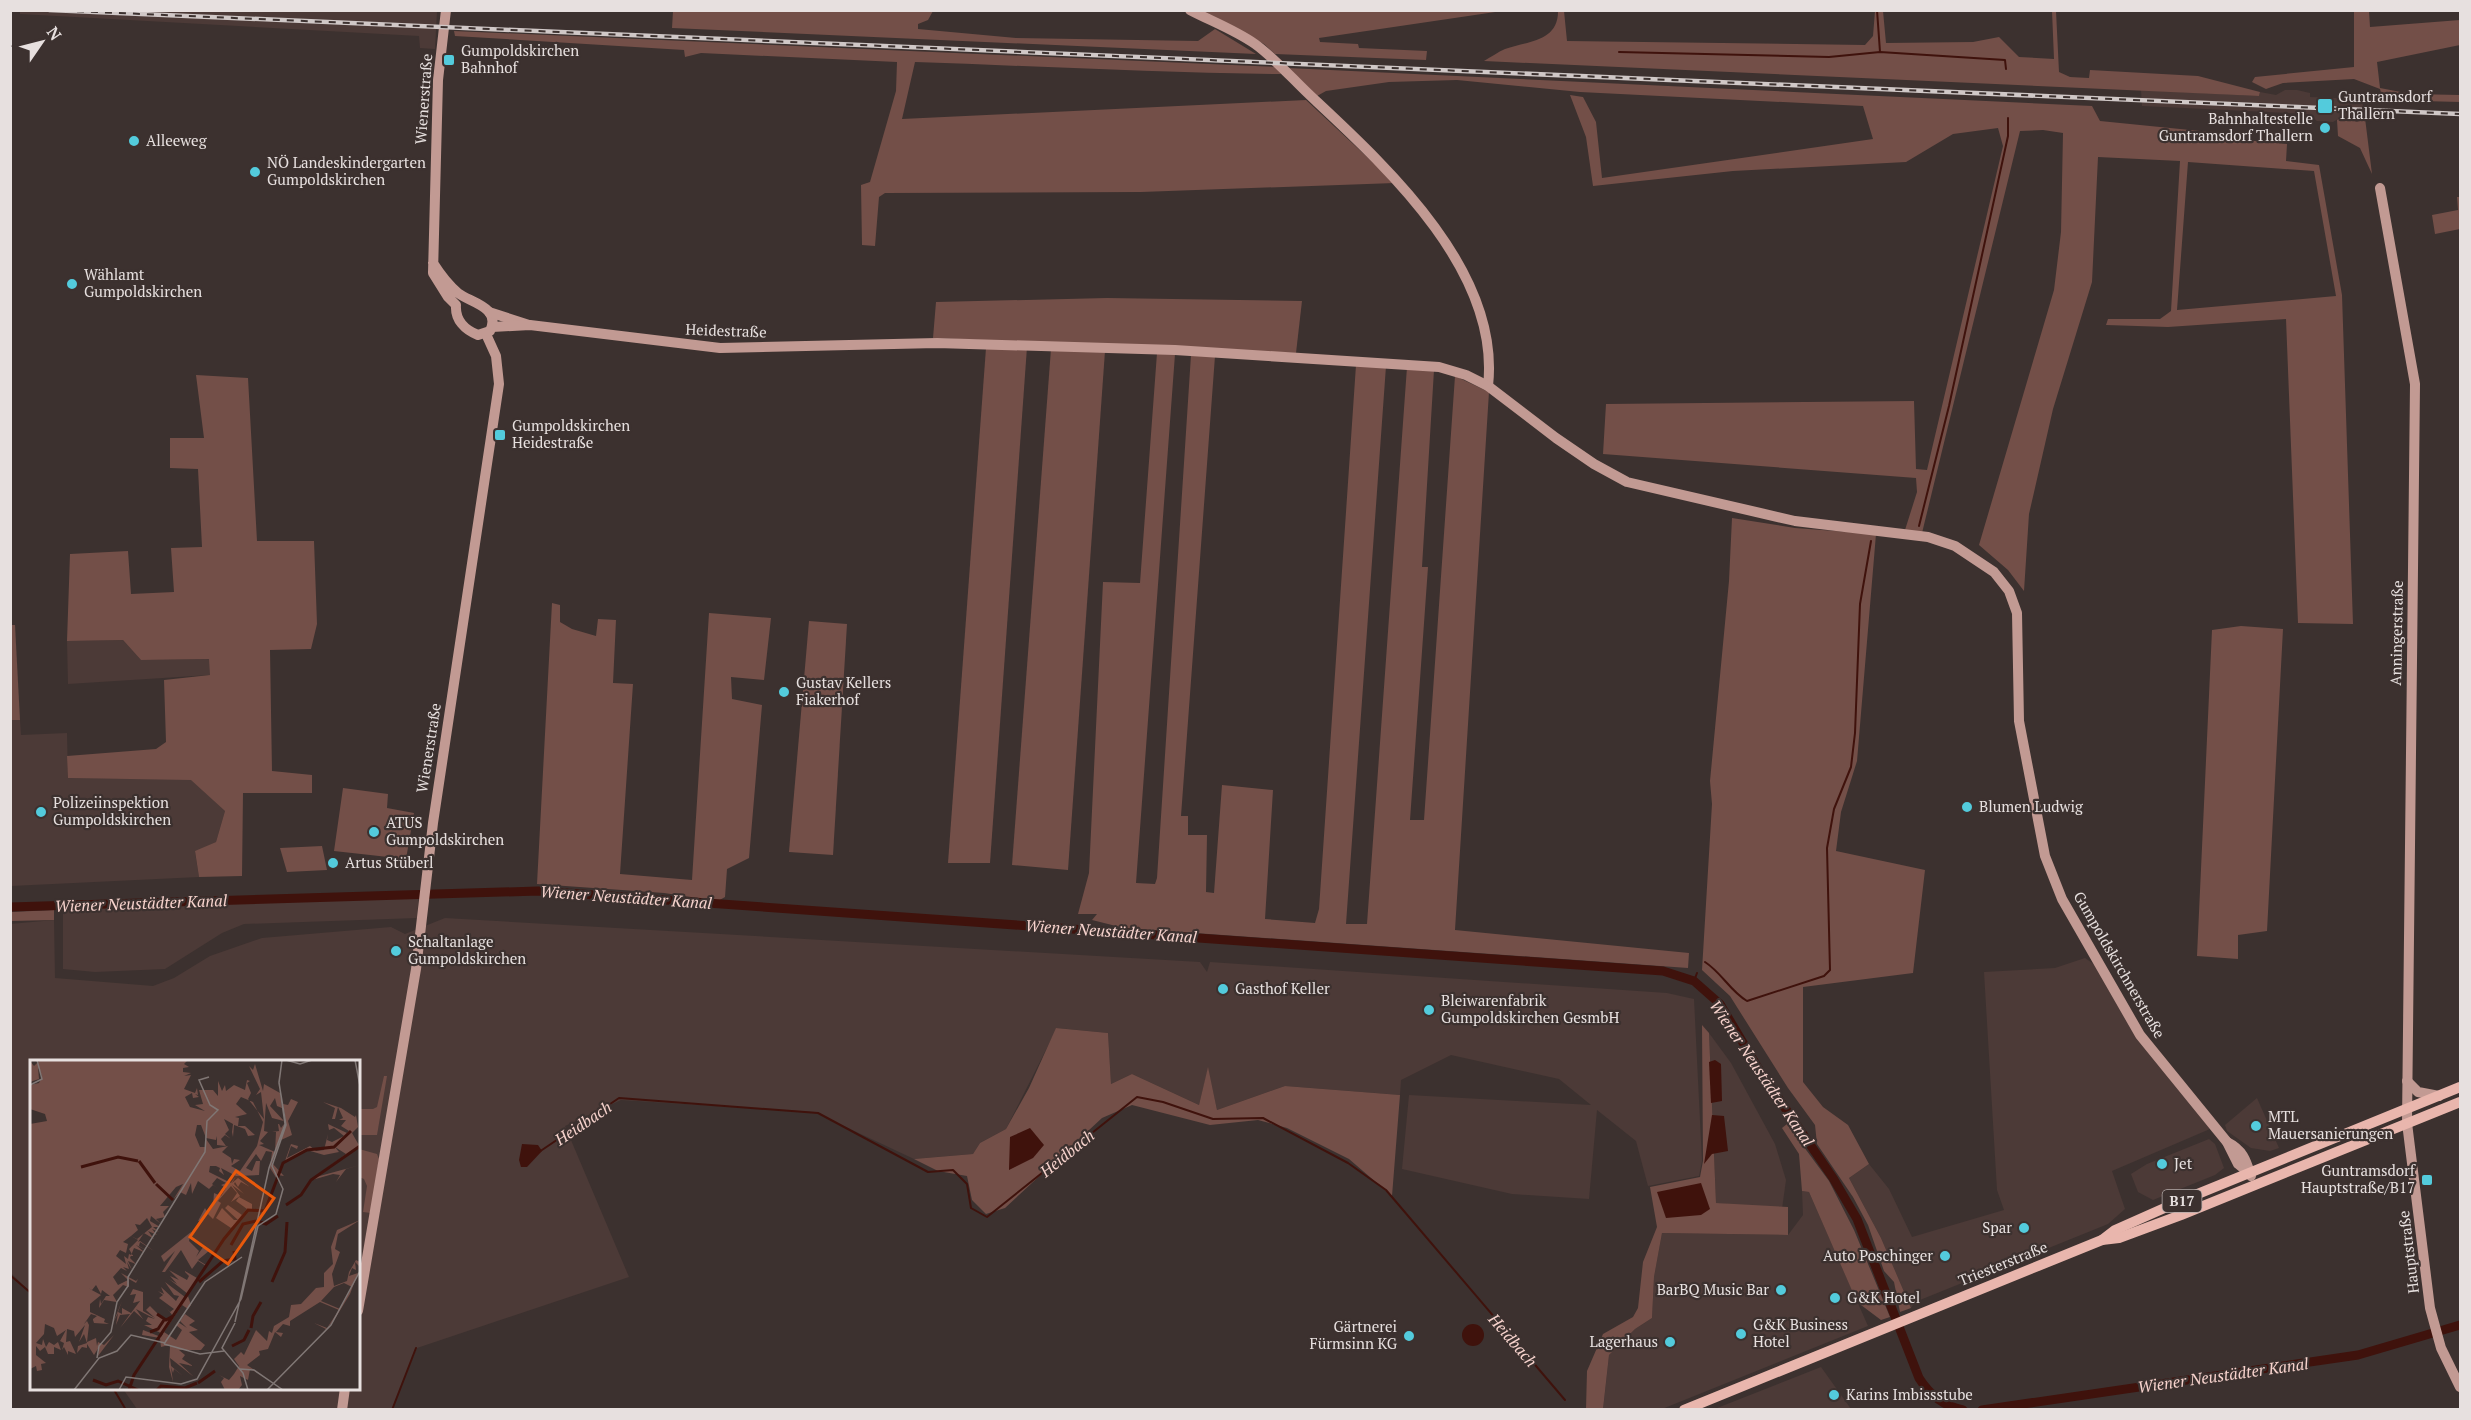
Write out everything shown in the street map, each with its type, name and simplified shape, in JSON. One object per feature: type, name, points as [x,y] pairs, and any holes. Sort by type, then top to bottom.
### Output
[{"type":"main road","name":"Triesterstraße","points":[[1684,1410],[2102,1240],[2115,1230],[2460,1087]]},
{"type":"main road","name":"Triesterstraße","points":[[2102,1240],[2119,1238],[2460,1102]]},
{"type":"street","name":"Wienerstraße","points":[[446,10],[438,80],[433,273],[439,285],[461,302]]},
{"type":"street","points":[[1190,10],[1247,39],[1266,54],[1377,158],[1442,237],[1468,283],[1479,314],[1491,361],[1488,386]]},
{"type":"street","name":"Anningerstraße","points":[[2380,188],[2415,384],[2406,1109]]},
{"type":"street","name":"Wienerstraße","points":[[360,1299],[416,969],[433,822],[499,384],[496,356],[489,330],[489,312],[474,299],[461,302],[456,311],[463,326],[478,335],[489,330]]},
{"type":"street","name":"Heidestraße","points":[[489,312],[518,319],[530,325]]},
{"type":"street","name":"Heidestraße","points":[[489,330],[530,325],[720,348],[921,343],[1175,350],[1411,363],[1466,375],[1488,386],[1556,438],[1594,464],[1627,482],[1795,521],[1887,530],[1928,537],[1955,546],[1994,572]]},
{"type":"street","name":"Gumpoldskirchnerstraße","points":[[1994,572],[2009,591],[2017,613],[2019,721],[2045,856],[2056,884],[2073,920],[2140,1035],[2227,1142],[2241,1152],[2249,1163],[2254,1185]]},
{"type":"street","points":[[2407,1081],[2418,1092],[2439,1096]]},
{"type":"street","name":"Hauptstraße","points":[[2406,1109],[2432,1317],[2441,1348],[2460,1387]]},
{"type":"street","points":[[342,1410],[345,1390]]},
{"type":"shaded area","points":[[20,10],[437,11],[435,49],[420,48],[419,36],[20,14]]},
{"type":"shaded area","points":[[1211,10],[1502,11],[1319,38],[1320,42],[1358,44],[1359,48],[1427,51],[1426,60],[1275,54],[1264,44],[1205,12]]},
{"type":"shaded area","points":[[1558,10],[1564,11],[1567,41],[1865,45],[1873,36],[1875,11],[1883,11],[1886,43],[1973,42],[1999,37],[2019,57],[2054,59],[2052,11],[2056,11],[2059,72],[2070,77],[2089,78],[2090,70],[2198,76],[2260,92],[2259,96],[1484,61],[1505,49],[1532,42],[1547,34],[1557,21]]},
{"type":"shaded area","points":[[673,11],[933,11],[928,20],[918,24],[918,29],[1016,38],[1198,41],[1215,29],[1256,54],[672,28]]},
{"type":"shaded area","points":[[2354,11],[2369,11],[2370,27],[2460,20],[2460,45],[2377,62],[2380,88],[2411,94],[2460,95],[2460,102],[2383,100],[2380,89],[2354,79],[2283,83],[2266,89],[2252,82],[2255,77],[2354,67]]},
{"type":"shaded area","points":[[454,31],[1277,67],[1281,74],[915,62],[902,119],[1306,100],[1395,183],[1141,192],[885,193],[879,197],[875,246],[862,245],[861,185],[870,182],[896,91],[897,62],[701,53],[685,57],[684,50],[455,36]]},
{"type":"shaded area","points":[[1288,68],[2092,106],[2100,121],[2230,134],[2244,140],[2287,144],[2286,161],[2319,165],[2342,295],[2353,624],[2298,623],[2286,319],[2168,327],[2106,325],[2108,319],[2160,319],[2171,311],[2180,161],[2098,157],[2092,282],[2053,409],[2029,514],[2024,591],[2008,570],[1979,545],[2054,290],[2061,232],[2063,133],[2043,130],[2020,131],[1922,533],[1905,530],[1917,492],[1916,478],[1603,454],[1606,404],[1914,401],[1916,469],[1927,470],[2003,146],[1998,128],[1953,134],[1906,162],[1733,171],[1593,186],[1586,137],[1570,95],[1583,97],[1596,122],[1602,178],[1873,139],[1863,106],[1580,92],[1457,80],[1389,82],[1326,91],[1317,96]],"holes":[[[2188,162],[2314,171],[2336,296],[2177,310]]]},
{"type":"shaded area","points":[[2141,90],[2259,96],[2260,92],[2276,95],[2285,90],[2297,90],[2310,93],[2310,97],[2362,99],[2365,118],[2357,122],[2343,116],[2333,122],[2317,121],[2308,114],[2142,106]]},
{"type":"shaded area","points":[[2343,116],[2357,122],[2365,118],[2372,174],[2360,148],[2338,136],[2337,120]]},
{"type":"shaded area","points":[[2457,197],[2460,197],[2460,229],[2435,234],[2432,215],[2458,210]]},
{"type":"shaded area","points":[[1107,298],[1302,301],[1296,353],[933,338],[936,302]]},
{"type":"shaded area","points":[[1027,347],[990,863],[948,863],[986,348]]},
{"type":"shaded area","points":[[1051,349],[1105,351],[1068,870],[1012,865]]},
{"type":"shaded area","points":[[1157,353],[1175,354],[1136,883],[1155,884],[1157,878],[1191,355],[1215,356],[1181,816],[1188,816],[1188,835],[1207,835],[1206,892],[1214,893],[1222,785],[1273,790],[1265,919],[1315,923],[1319,909],[1356,365],[1386,366],[1346,924],[1367,924],[1407,367],[1434,370],[1422,567],[1428,567],[1410,820],[1424,820],[1455,376],[1489,392],[1455,930],[1689,953],[1688,968],[1124,928],[1092,920],[1097,914],[1078,914],[1089,873],[1103,582],[1140,583]]},
{"type":"shaded area","points":[[196,375],[248,378],[257,541],[314,541],[317,624],[311,649],[270,650],[272,771],[312,775],[312,793],[243,793],[242,876],[199,877],[195,851],[216,842],[225,811],[191,780],[68,778],[67,756],[156,749],[166,742],[164,680],[210,675],[209,659],[141,660],[123,640],[67,641],[70,554],[128,551],[131,594],[174,592],[171,548],[202,547],[198,469],[170,468],[170,438],[204,438]]},
{"type":"shaded area","points":[[1732,518],[1795,528],[1876,534],[1857,761],[1841,812],[1836,851],[1925,870],[1913,973],[1803,987],[1803,1082],[1823,1107],[1848,1125],[1869,1164],[1849,1178],[1881,1238],[1911,1308],[1900,1312],[1894,1282],[1884,1271],[1868,1225],[1853,1197],[1817,1144],[1815,1125],[1788,1088],[1730,996],[1702,970],[1712,804],[1710,781],[1729,581]]},
{"type":"shaded area","points":[[552,603],[560,605],[560,622],[572,629],[596,636],[598,619],[616,620],[613,683],[633,684],[620,874],[692,880],[709,613],[771,618],[764,680],[731,677],[732,699],[762,705],[749,858],[727,869],[725,897],[718,901],[664,893],[537,884]]},
{"type":"shaded area","points":[[809,621],[847,624],[833,855],[789,852]]},
{"type":"shaded area","points":[[11,625],[15,625],[20,720],[11,720]]},
{"type":"shaded area","points":[[2241,626],[2283,629],[2267,931],[2238,935],[2238,959],[2197,956],[2212,630]]},
{"type":"shaded area","points":[[123,640],[141,660],[210,659],[210,675],[68,684],[67,641]]},
{"type":"shaded area","points":[[10,720],[20,720],[21,735],[67,733],[68,778],[191,779],[225,811],[216,842],[195,852],[199,877],[11,886]]},
{"type":"shaded area","name":"ATUS Gumpoldskirchen","points":[[343,788],[388,794],[387,808],[414,813],[406,859],[334,851]]},
{"type":"shaded area","points":[[322,846],[327,870],[287,872],[280,848]]},
{"type":"shaded area","points":[[419,893],[417,918],[244,924],[222,933],[165,969],[95,972],[63,969],[63,910]]},
{"type":"shaded area","points":[[54,910],[54,920],[11,921],[11,912]]},
{"type":"shaded area","points":[[445,918],[1200,962],[1207,972],[1210,962],[1667,993],[1694,999],[1702,1161],[1699,1176],[1648,1186],[1636,1141],[1597,1110],[1589,1199],[1512,1194],[1402,1169],[1409,1095],[1591,1105],[1559,1079],[1451,1055],[1401,1080],[1400,1095],[1285,1086],[1217,1110],[1208,1069],[1199,1105],[1132,1074],[1111,1084],[1108,1033],[1057,1028],[1006,1129],[980,1143],[973,1154],[914,1159],[814,1112],[621,1100],[565,1126],[629,1277],[417,1348],[392,1409],[137,1409],[124,1390],[360,1390],[360,1060],[30,1060],[30,1292],[11,1273],[10,924],[54,920],[55,978],[153,986],[174,978],[210,956],[262,938],[391,927],[405,934]]},
{"type":"shaded area","points":[[2085,958],[2098,967],[2137,1035],[2210,1129],[2112,1171],[2125,1209],[2108,1224],[1915,1302],[1911,1308],[1881,1238],[1849,1178],[1869,1164],[1889,1189],[1912,1237],[2004,1210],[1997,1190],[1984,972],[2055,968]]},
{"type":"shaded area","points":[[1702,1025],[1709,1033],[1716,1203],[1788,1207],[1788,1235],[1662,1233],[1654,1277],[1652,1318],[1635,1329],[1609,1355],[1603,1409],[1586,1409],[1587,1371],[1603,1334],[1633,1317],[1638,1308],[1643,1262],[1657,1227],[1650,1187],[1700,1177],[1703,1161]]},
{"type":"shaded area","points":[[1056,1028],[1108,1033],[1111,1084],[1132,1074],[1199,1105],[1208,1067],[1217,1110],[1285,1086],[1400,1095],[1392,1196],[1349,1159],[1287,1128],[1258,1120],[1210,1125],[1132,1105],[1102,1118],[1005,1208],[986,1214],[972,1200],[967,1176],[938,1171],[914,1159],[973,1154],[980,1143],[1006,1129],[1029,1088]]},
{"type":"shaded area","points":[[1709,1033],[1731,1063],[1775,1144],[1786,1180],[1782,1209],[1716,1203]]},
{"type":"shaded area","points":[[1715,1060],[1721,1064],[1722,1101],[1711,1103],[1709,1062]]},
{"type":"shaded area","points":[[384,1076],[387,1076],[377,1135],[360,1135],[360,1109],[377,1107]]},
{"type":"shaded area","points":[[2257,1098],[2279,1148],[2270,1151],[2251,1148],[2227,1131],[2225,1125]]},
{"type":"shaded area","points":[[1712,1115],[1724,1116],[1728,1151],[1712,1154],[1704,1164]]},
{"type":"shaded area","points":[[1787,1124],[1829,1181],[1854,1230],[1890,1317],[1881,1320],[1857,1302],[1809,1192],[1802,1191],[1799,1154],[1782,1128]]},
{"type":"shaded area","points":[[1030,1128],[1044,1145],[1033,1158],[1009,1170],[1010,1137]]},
{"type":"shaded area","points":[[2209,1139],[2215,1144],[2224,1168],[2215,1175],[2153,1200],[2138,1192],[2131,1174],[2147,1164]]},
{"type":"shaded area","points":[[522,1144],[538,1145],[542,1151],[527,1167],[521,1167],[519,1160]]},
{"type":"shaded area","points":[[360,1149],[377,1154],[379,1159],[371,1213],[363,1212],[367,1186],[364,1179],[360,1177]]},
{"type":"shaded area","points":[[1701,1183],[1710,1209],[1701,1215],[1666,1218],[1657,1192]]},
{"type":"shaded area","points":[[1802,1191],[1809,1192],[1868,1326],[1662,1409],[1603,1410],[1609,1355],[1635,1329],[1652,1318],[1654,1277],[1662,1233],[1788,1235],[1803,1215]]},
{"type":"shaded area","points":[[1473,1324],[1481,1327],[1484,1335],[1481,1343],[1473,1346],[1465,1343],[1462,1335],[1465,1327]]},
{"type":"shaded area","points":[[1821,1367],[1851,1409],[1712,1410]]},
{"type":"waterway","points":[[1877,10],[1880,52]]},
{"type":"waterway","points":[[1619,52],[1829,57],[1880,52],[2005,60],[2006,69]]},
{"type":"waterway","points":[[1919,526],[1949,406],[2008,136],[2008,118]]},
{"type":"waterway","points":[[1705,962],[1747,1001],[1824,976],[1830,970],[1827,848],[1834,809],[1851,767],[1855,733],[1860,604],[1871,541]]},
{"type":"waterway","name":"Wiener Neustädter Kanal","points":[[10,907],[538,891],[1663,971],[1694,981],[1720,1004],[1761,1073],[1833,1178],[1857,1219],[1919,1378],[1938,1398],[1950,1406],[1963,1410]]},
{"type":"waterway","points":[[1694,981],[1697,973]]},
{"type":"waterway","name":"Heidbach","points":[[539,1152],[619,1098],[818,1113],[928,1172],[953,1170],[967,1184],[971,1208],[987,1217],[1137,1097],[1163,1102],[1213,1119],[1263,1118],[1348,1163],[1386,1190],[1565,1400]]},
{"type":"waterway","name":"Heidbach","points":[[10,1275],[30,1292]]},
{"type":"waterway","name":"Wiener Neustädter Kanal","points":[[1982,1410],[2358,1355],[2460,1325]]},
{"type":"waterway","name":"Heidbach","points":[[392,1410],[416,1348]]},
{"type":"waterway","name":"Heidbach","points":[[114,1390],[126,1410]]},
{"type":"railway","points":[[49,10],[2460,114]]},
{"type":"place","name":"Gumpoldskirchen Bahnhof","points":[[449,60]]},
{"type":"place","name":"Guntramsdorf Thallern","points":[[2325,106]]},
{"type":"place","name":"Bahnhaltestelle Guntramsdorf Thallern","points":[[2325,128]]},
{"type":"place","name":"Alleeweg","points":[[134,141]]},
{"type":"place","name":"NÖ Landeskindergarten Gumpoldskirchen","points":[[255,172]]},
{"type":"place","name":"Wählamt Gumpoldskirchen","points":[[72,284]]},
{"type":"place","name":"Gumpoldskirchen Heidestraße","points":[[500,435]]},
{"type":"place","name":"Gustav Kellers Fiakerhof","points":[[784,692]]},
{"type":"place","name":"Blumen Ludwig","points":[[1967,807]]},
{"type":"place","name":"Polizeiinspektion Gumpoldskirchen","points":[[41,812]]},
{"type":"place","name":"ATUS Gumpoldskirchen","points":[[374,832]]},
{"type":"place","name":"Artus Stüberl","points":[[333,863]]},
{"type":"place","name":"Schaltanlage Gumpoldskirchen","points":[[396,951]]},
{"type":"place","name":"Gasthof Keller","points":[[1223,989]]},
{"type":"place","name":"Bleiwarenfabrik Gumpoldskirchen GesmbH","points":[[1429,1010]]},
{"type":"place","name":"MTL Mauersanierungen","points":[[2256,1126]]},
{"type":"place","name":"Jet","points":[[2162,1164]]},
{"type":"place","name":"Guntramsdorf Hauptstraße/B17","points":[[2427,1180]]},
{"type":"place","name":"Spar","points":[[2024,1228]]},
{"type":"place","name":"Auto Poschinger","points":[[1945,1256]]},
{"type":"place","name":"BarBQ Music Bar","points":[[1781,1290]]},
{"type":"place","name":"G&K Hotel","points":[[1835,1298]]},
{"type":"place","name":"G&K Business Hotel","points":[[1741,1334]]},
{"type":"place","name":"Gärtnerei Fürmsinn KG","points":[[1409,1336]]},
{"type":"place","name":"Lagerhaus","points":[[1670,1342]]},
{"type":"place","name":"Karins Imbissstube","points":[[1834,1395]]}]
